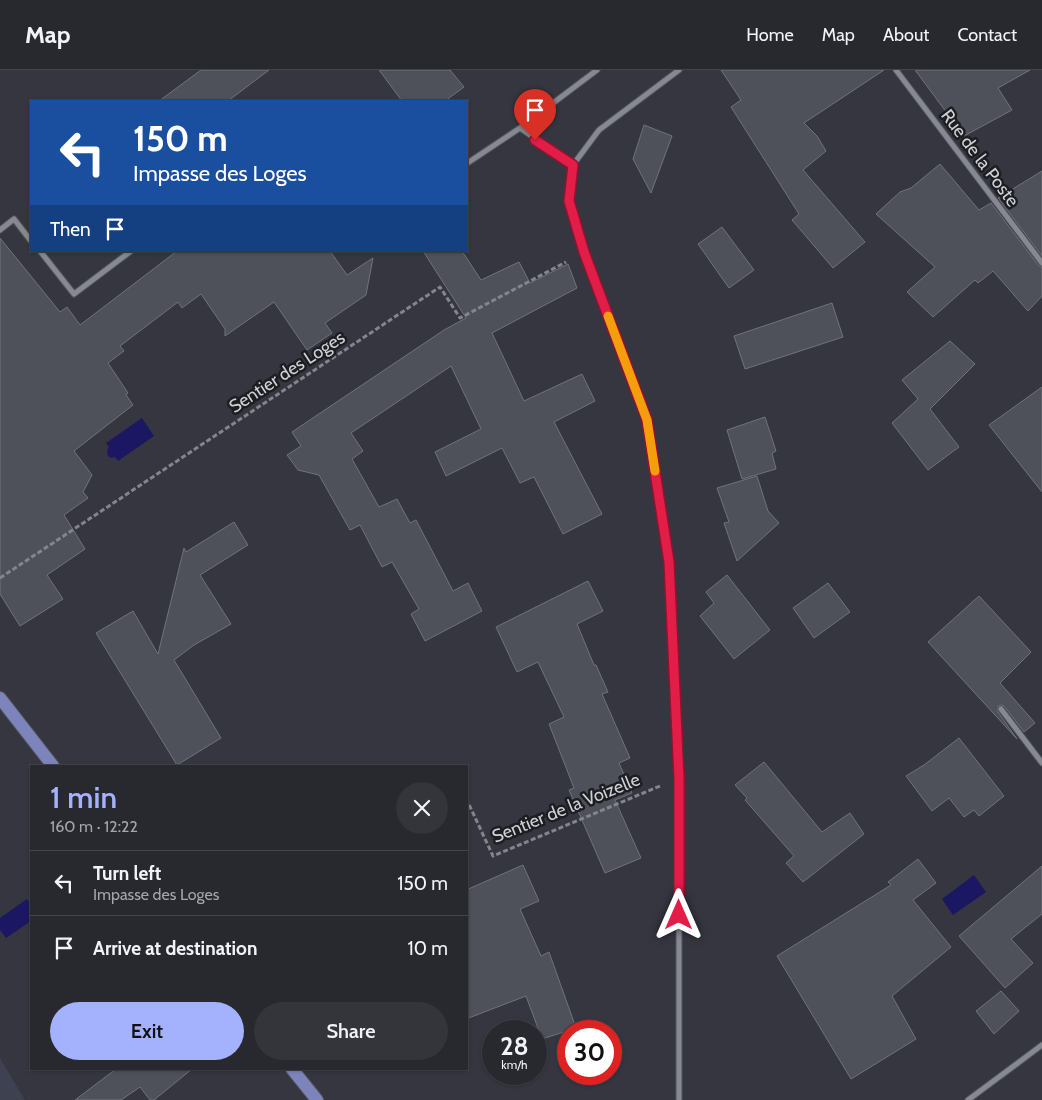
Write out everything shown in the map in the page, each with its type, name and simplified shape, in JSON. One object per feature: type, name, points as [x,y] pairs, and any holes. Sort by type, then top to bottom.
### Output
[{"type":"main road","points":[[0,698],[53,765]]},
{"type":"main road","points":[[293,1070],[317,1100]]},
{"type":"street","points":[[468,163],[520,128],[597,70]]},
{"type":"street","points":[[678,70],[599,130],[573,165],[569,201],[584,252],[647,420],[669,562],[679,778],[679,1100]]},
{"type":"street","name":"Rue de la Poste","points":[[896,70],[1042,263]]},
{"type":"street","points":[[520,128],[573,165]]},
{"type":"street","points":[[0,230],[14,219],[30,239]]},
{"type":"street","points":[[41,252],[74,294],[130,252]]},
{"type":"street","points":[[1001,709],[1042,763]]},
{"type":"street","points":[[968,1100],[1042,1044]]},
{"type":"path","name":"Sentier des Loges","points":[[0,578],[440,287],[460,318],[584,252]]},
{"type":"path","name":"Sentier de la Voizelle","points":[[468,802],[493,856],[679,778]]},
{"type":"shaded area","points":[[142,418],[154,436],[118,461],[115,457],[111,458],[108,456],[107,451],[109,447],[106,443]]},
{"type":"shaded area","points":[[974,875],[986,892],[953,915],[942,899]]},
{"type":"shaded area","points":[[27,899],[30,904],[30,922],[6,938],[0,930],[0,918]]},
{"type":"shaded area","points":[[0,1058],[25,1100],[0,1100]]},
{"type":"building","points":[[201,70],[269,70],[229,100],[160,100]]},
{"type":"building","points":[[379,70],[450,70],[464,87],[446,100],[401,100]]},
{"type":"building","points":[[721,70],[884,70],[804,123],[817,136],[826,151],[803,170],[865,242],[833,268],[792,220],[799,214],[731,107],[741,100]]},
{"type":"building","points":[[915,70],[1030,70],[998,88],[1012,110],[964,136]]},
{"type":"building","points":[[644,125],[672,136],[651,193],[633,159]]},
{"type":"building","points":[[940,164],[979,210],[991,203],[1039,266],[1042,267],[1042,296],[1028,311],[993,271],[978,283],[975,280],[933,317],[907,292],[935,267],[876,214],[900,192],[911,188]]},
{"type":"building","points":[[1042,171],[1042,256],[998,198]]},
{"type":"building","points":[[722,227],[754,270],[729,288],[698,244]]},
{"type":"building","points":[[0,238],[60,312],[67,307],[80,325],[176,252],[331,252],[347,275],[373,258],[366,295],[325,323],[332,333],[307,350],[274,302],[225,336],[225,329],[201,294],[182,308],[178,302],[120,346],[124,351],[108,363],[128,393],[126,395],[133,405],[74,451],[92,475],[83,492],[88,498],[64,515],[85,549],[47,575],[63,599],[20,626],[0,594]]},
{"type":"building","points":[[424,252],[463,252],[481,280],[519,262],[530,283],[568,264],[577,288],[492,333],[524,401],[582,374],[595,401],[554,422],[602,514],[563,534],[534,477],[520,483],[502,448],[446,476],[435,452],[481,429],[451,366],[351,433],[363,451],[352,459],[379,507],[397,499],[410,523],[416,520],[453,591],[468,583],[482,611],[425,641],[411,614],[419,609],[392,562],[382,567],[360,525],[350,530],[319,475],[298,470],[287,455],[301,446],[292,432],[444,330],[466,318]]},
{"type":"building","points":[[832,303],[843,337],[745,369],[734,336]]},
{"type":"building","points":[[950,341],[975,364],[930,409],[959,447],[928,470],[892,423],[918,399],[902,380]]},
{"type":"building","points":[[1042,387],[1042,492],[989,425]]},
{"type":"building","points":[[765,417],[776,451],[772,453],[776,469],[742,479],[727,430]]},
{"type":"building","points":[[757,476],[768,511],[779,523],[737,561],[724,523],[729,522],[717,488]]},
{"type":"building","points":[[234,522],[248,545],[200,575],[231,624],[194,645],[174,660],[221,738],[177,765],[96,633],[133,611],[158,654],[184,548],[186,552]]},
{"type":"building","points":[[727,575],[770,630],[734,659],[700,616],[714,603],[706,592]]},
{"type":"building","points":[[588,581],[603,611],[577,624],[594,665],[596,665],[608,692],[602,694],[630,758],[619,763],[632,793],[615,800],[641,858],[605,873],[569,790],[574,788],[549,724],[564,717],[538,662],[517,672],[496,627]]},
{"type":"building","points":[[828,583],[850,612],[814,638],[793,608]]},
{"type":"building","points":[[979,596],[1031,652],[1000,683],[1035,723],[1024,732],[1004,706],[998,706],[998,712],[1017,739],[928,642]]},
{"type":"building","points":[[959,738],[1004,796],[979,816],[974,810],[964,817],[949,798],[932,811],[906,776],[924,765]]},
{"type":"building","points":[[764,762],[822,832],[850,813],[864,834],[803,882],[786,863],[794,856],[745,800],[747,798],[735,785]]},
{"type":"building","points":[[918,859],[936,883],[913,900],[951,947],[892,996],[916,1039],[851,1079],[777,956],[891,885],[888,882]]},
{"type":"building","points":[[523,865],[539,901],[520,909],[541,956],[549,952],[573,1020],[557,1020],[557,1034],[547,1037],[547,1020],[535,1020],[526,996],[468,1018],[468,889]]},
{"type":"building","points":[[1042,866],[1042,914],[1011,939],[1033,963],[1005,988],[959,936]]},
{"type":"building","points":[[1001,991],[1019,1011],[994,1034],[976,1011]]},
{"type":"building","points":[[115,1070],[191,1070],[154,1100],[150,1100],[140,1087],[121,1100],[75,1100]]},
{"type":"slow traffic","points":[[608,316],[647,420],[655,471]]},
{"type":"route","points":[[535,140],[573,165],[569,201],[584,252],[647,420],[669,562],[679,778],[679,915]]}]
